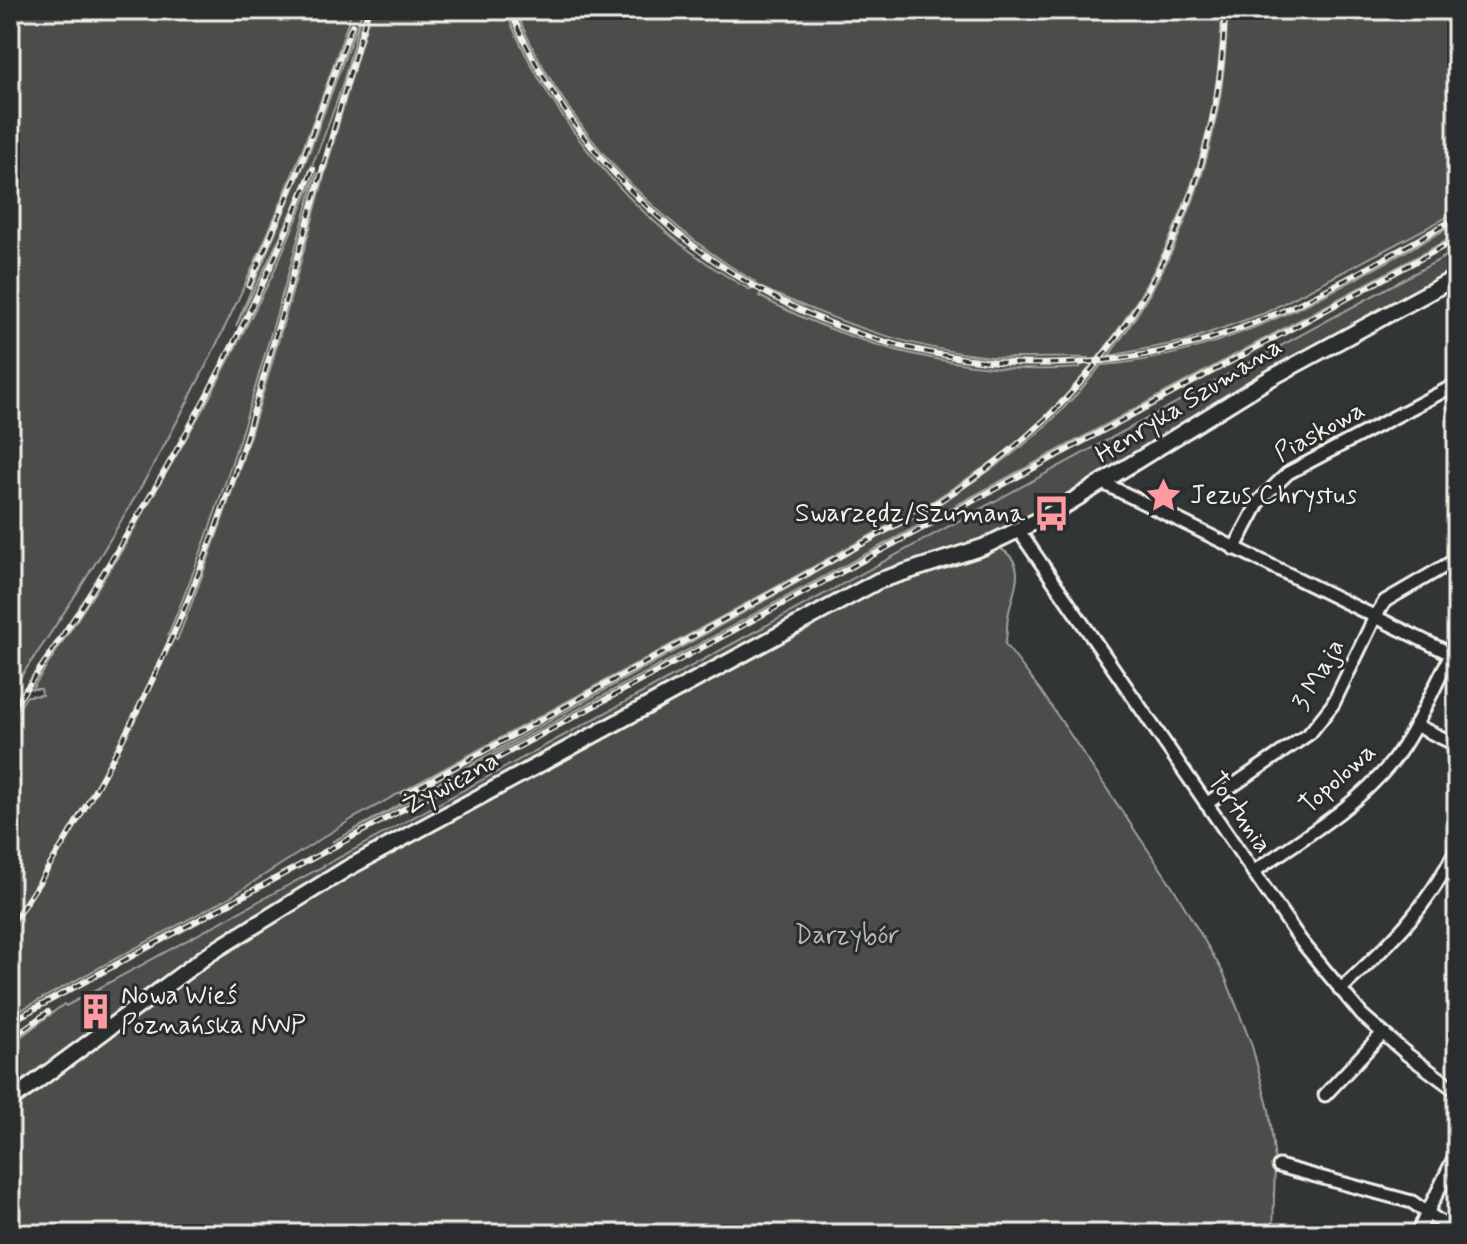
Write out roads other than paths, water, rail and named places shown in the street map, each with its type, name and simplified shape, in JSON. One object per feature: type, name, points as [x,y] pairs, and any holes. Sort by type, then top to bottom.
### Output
[{"type":"street","name":"Henryka Szumana","points":[[944,560],[1019,531],[1103,483],[1269,379],[1457,277]]},
{"type":"street","name":"Piaskowa","points":[[1234,549],[1260,500],[1288,473],[1457,384]]},
{"type":"street","points":[[1103,483],[1454,656]]},
{"type":"street","name":"Tortunia","points":[[1019,531],[1301,941],[1340,990],[1382,1034],[1457,1091]]},
{"type":"street","name":"3 Maja","points":[[1206,804],[1310,733],[1333,704],[1385,601],[1457,559]]},
{"type":"street","name":"Żywiczna","points":[[10,1101],[193,965],[317,886],[868,586],[944,560]]},
{"type":"street","name":"Topolowa","points":[[1253,872],[1316,829],[1372,784],[1393,761],[1454,656]]},
{"type":"street","points":[[1415,725],[1457,745]]},
{"type":"street","points":[[1340,990],[1407,926],[1432,893],[1457,848]]},
{"type":"street","points":[[1325,1095],[1382,1034]]},
{"type":"street","points":[[1417,1234],[1457,1152]]},
{"type":"street","points":[[1279,1166],[1412,1202],[1442,1223],[1457,1227]]},
{"type":"railway","points":[[348,79],[368,10]]},
{"type":"railway","points":[[510,10],[561,104],[626,186],[703,253],[790,306],[886,342],[986,361],[1091,362],[1196,343],[1297,304],[1457,218]]},
{"type":"railway","points":[[404,795],[938,502],[1001,458],[1056,408],[1105,353],[1145,293],[1178,228],[1202,159],[1218,86],[1225,10]]},
{"type":"railway","points":[[249,286],[298,172],[352,25]]},
{"type":"railway","points":[[10,926],[67,838],[118,748],[186,606],[226,499],[254,410],[351,69]]},
{"type":"railway","points":[[10,712],[97,583],[177,449],[250,311],[313,169]]},
{"type":"railway","points":[[10,1022],[1457,239]]},
{"type":"railway","points":[[10,1039],[48,1012]]},
{"type":"place","name":"Jezus Chrystus","points":[[1164,496]]},
{"type":"place","name":"Swarzędz/Szumana","points":[[1051,514]]},
{"type":"place","name":"Nowa Wieś Poznańska NWP","points":[[95,1011]]},
{"type":"park label","name":"Darzybór","points":[[847,936]]}]
